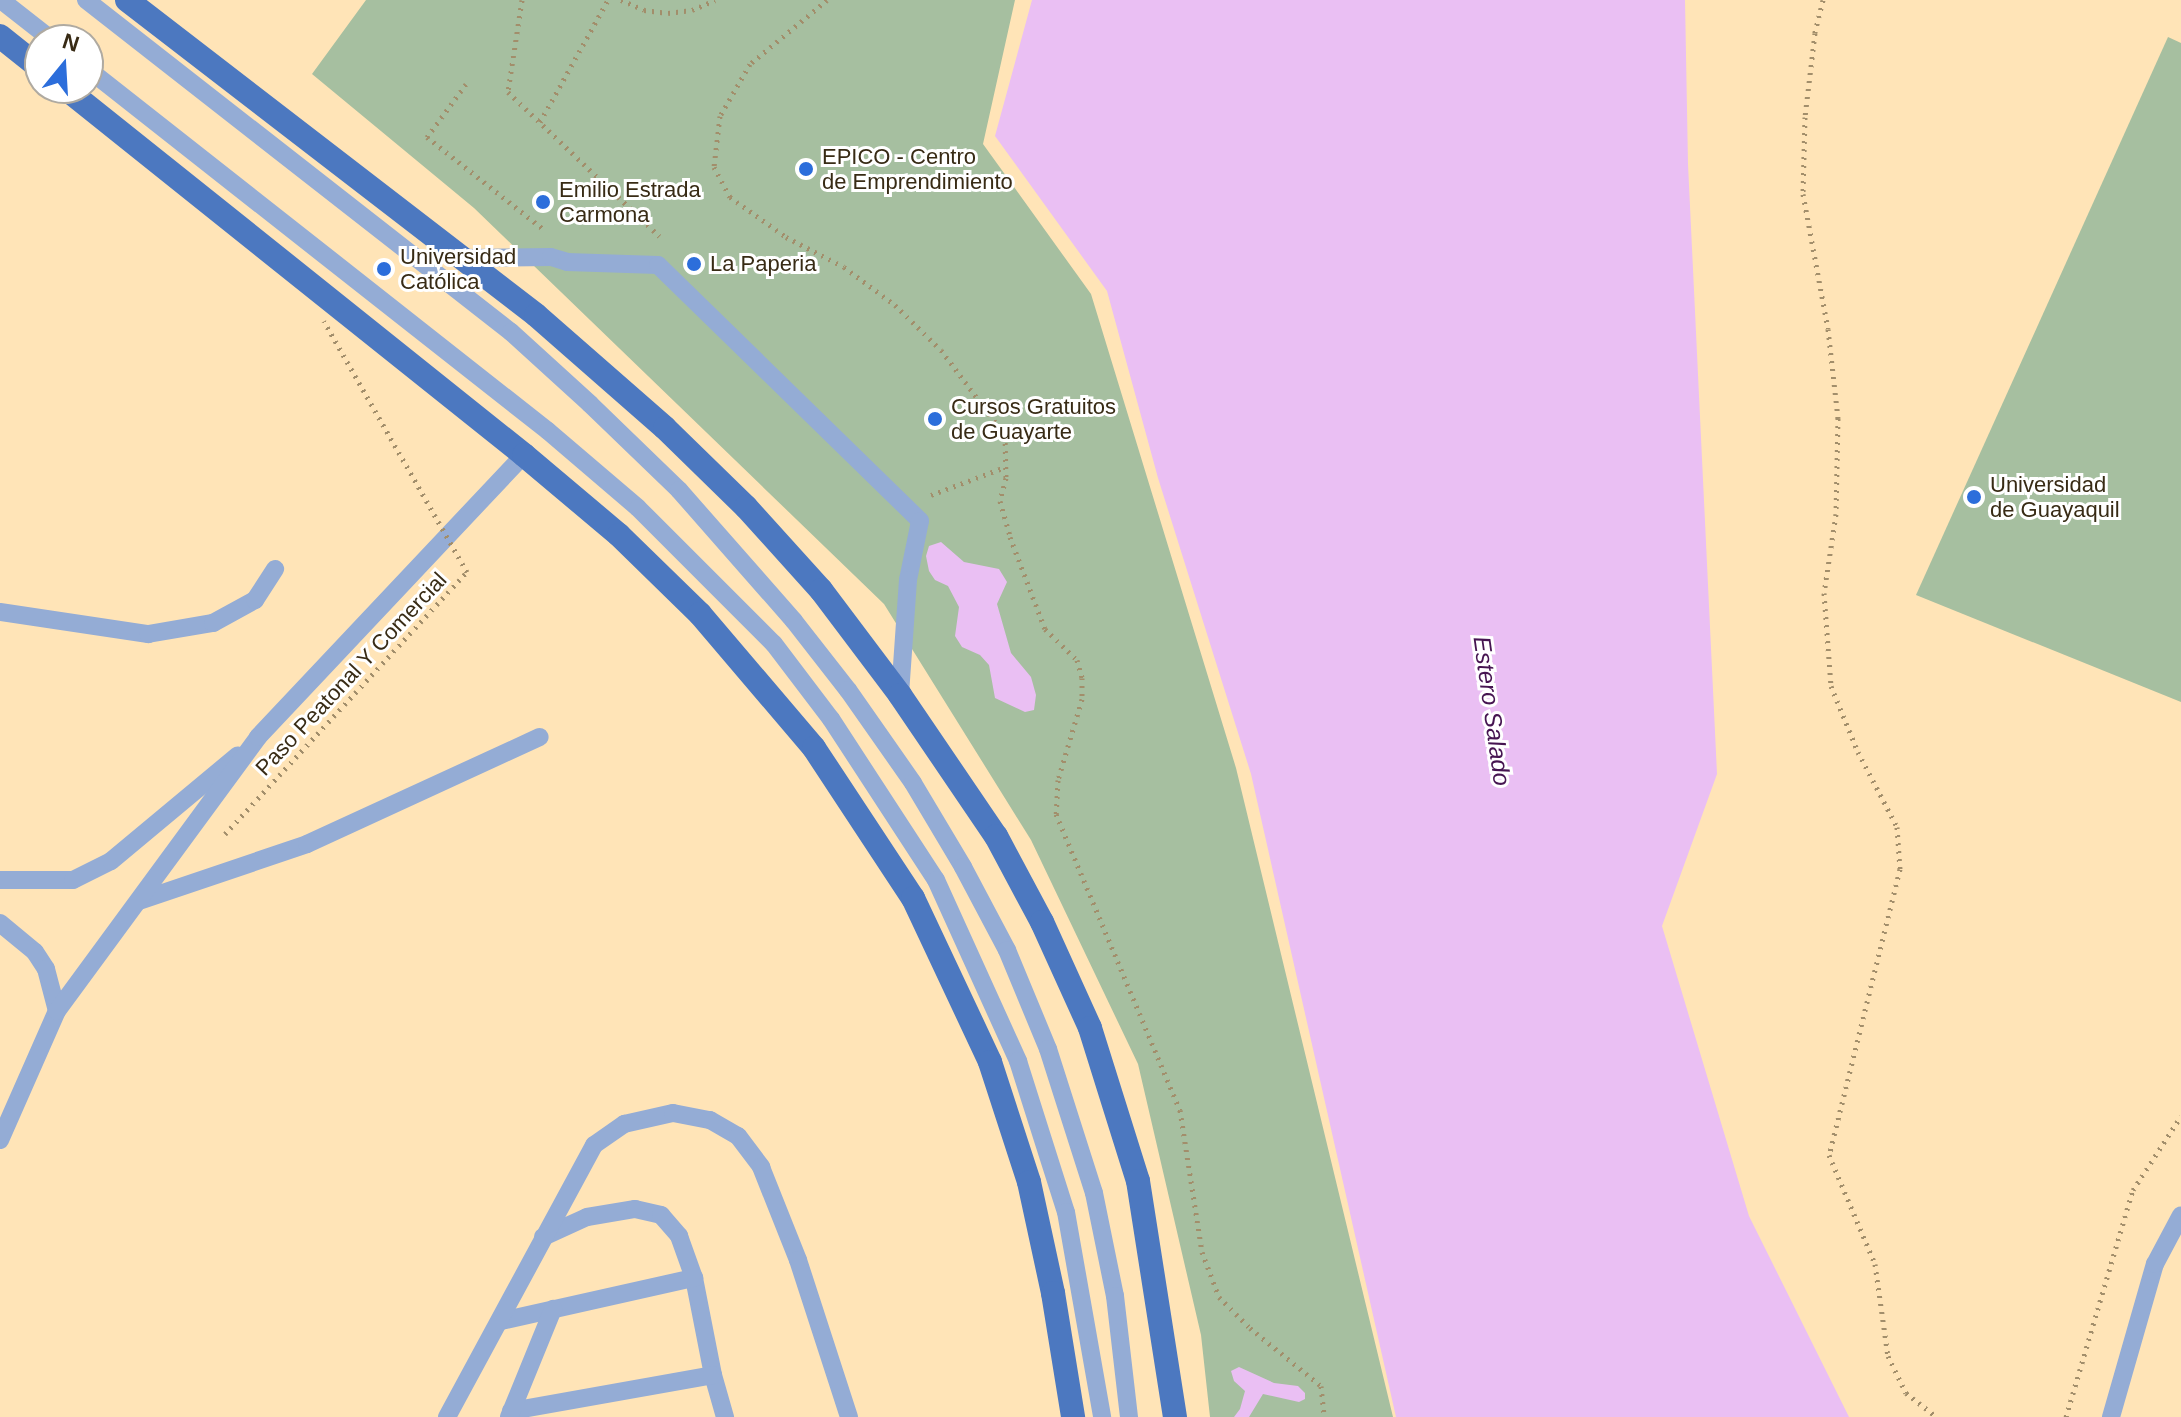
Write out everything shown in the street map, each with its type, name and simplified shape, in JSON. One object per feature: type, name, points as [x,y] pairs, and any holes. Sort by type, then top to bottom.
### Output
[{"type":"main road","points":[[127,0],[536,315],[665,428],[746,507],[821,590],[900,695],[996,836],[1042,922],[1090,1028],[1138,1181],[1175,1417]]},
{"type":"main road","points":[[0,36],[24,55]]},
{"type":"main road","points":[[85,104],[524,455],[619,535],[750,670],[814,748],[913,898],[990,1062],[1029,1182],[1053,1293],[1073,1417]]},
{"type":"lane","points":[[1,0],[32,24]]},
{"type":"lane","points":[[86,0],[511,332],[679,490],[794,621],[848,690],[913,783],[963,867],[1007,950],[1048,1049],[1094,1193],[1115,1296],[1129,1417]]},
{"type":"lane","points":[[104,82],[548,431],[638,508],[774,644],[831,719],[936,880],[1018,1061],[1066,1212],[1102,1417]]},
{"type":"lane","points":[[461,258],[551,257],[658,265],[920,521],[908,580],[900,695]]},
{"type":"lane","points":[[0,880],[73,880],[111,861],[258,737],[524,455]]},
{"type":"lane","points":[[0,612],[148,634],[213,623],[255,600],[275,569]]},
{"type":"lane","points":[[0,1140],[6,1111],[57,1011],[258,737]]},
{"type":"lane","points":[[139,901],[307,844],[540,737]]},
{"type":"lane","points":[[0,923],[35,952],[46,969],[57,1011]]},
{"type":"lane","points":[[447,1417],[594,1145],[624,1124],[673,1113],[710,1120],[738,1136],[761,1167],[781,1214],[849,1417]]},
{"type":"lane","points":[[543,1237],[587,1217],[635,1209],[661,1215],[679,1236],[694,1278],[713,1375],[725,1417]]},
{"type":"lane","points":[[2111,1417],[2155,1264],[2181,1215]]},
{"type":"lane","points":[[501,1321],[694,1278]]},
{"type":"lane","points":[[510,1414],[553,1309]]},
{"type":"lane","points":[[510,1414],[713,1375]]},
{"type":"path","points":[[522,0],[508,92],[572,152]]},
{"type":"path","points":[[540,122],[608,0]]},
{"type":"path","points":[[621,0],[644,10],[668,13],[692,10],[715,0]]},
{"type":"path","points":[[827,0],[750,64],[720,116],[714,167],[730,197],[786,237],[844,267],[895,305],[941,350],[1005,435],[1005,467],[1000,501],[1010,537],[1045,629],[1077,660],[1082,678],[1082,699],[1058,780],[1056,814],[1129,980],[1180,1110],[1202,1252],[1219,1297],[1250,1328],[1321,1386],[1324,1417]]},
{"type":"path","points":[[1823,0],[1815,33],[1805,117],[1803,194],[1828,329],[1838,418],[1836,514],[1824,593],[1831,686],[1858,752],[1897,827],[1900,869],[1829,1155],[1875,1264],[1888,1356],[1906,1393],[1937,1417]]},
{"type":"path","points":[[466,84],[427,137],[588,262]]},
{"type":"path","name":"Paso Peatonal Y Comercial","points":[[225,834],[467,572],[324,321]]},
{"type":"path","points":[[927,496],[1005,467]]},
{"type":"path","points":[[2066,1417],[2133,1190],[2181,1116]]},
{"type":"green space","points":[[366,0],[1015,0],[983,144],[1091,294],[1236,768],[1393,1417],[1210,1417],[1201,1335],[1138,1064],[1031,840],[884,604],[474,208],[312,74]]},
{"type":"green space","points":[[2168,37],[2181,43],[2181,702],[1916,595]]},
{"type":"water","name":"Estero Salado","points":[[1032,0],[1685,0],[1688,164],[1717,774],[1662,926],[1749,1216],[1849,1417],[1396,1417],[1251,774],[1158,478],[1107,291],[995,136]]},
{"type":"water","points":[[941,542],[964,562],[999,569],[1007,582],[997,604],[1011,653],[1031,677],[1036,695],[1034,710],[1025,712],[995,698],[989,665],[980,655],[962,647],[955,636],[959,607],[948,586],[935,580],[929,571],[926,556],[929,546]]},
{"type":"water","points":[[1239,1367],[1274,1383],[1298,1386],[1305,1393],[1305,1399],[1299,1402],[1263,1394],[1249,1417],[1234,1417],[1240,1409],[1245,1391],[1234,1381],[1231,1371]]},
{"type":"place","name":"EPICO - Centro de Emprendimiento","points":[[806,169]]},
{"type":"place","name":"Emilio Estrada Carmona","points":[[543,202]]},
{"type":"place","name":"La Paperia","points":[[694,264]]},
{"type":"place","name":"Universidad Católica","points":[[384,269]]},
{"type":"place","name":"Cursos Gratuitos de Guayarte","points":[[935,419]]},
{"type":"place","name":"Universidad de Guayaquil","points":[[1974,497]]}]
